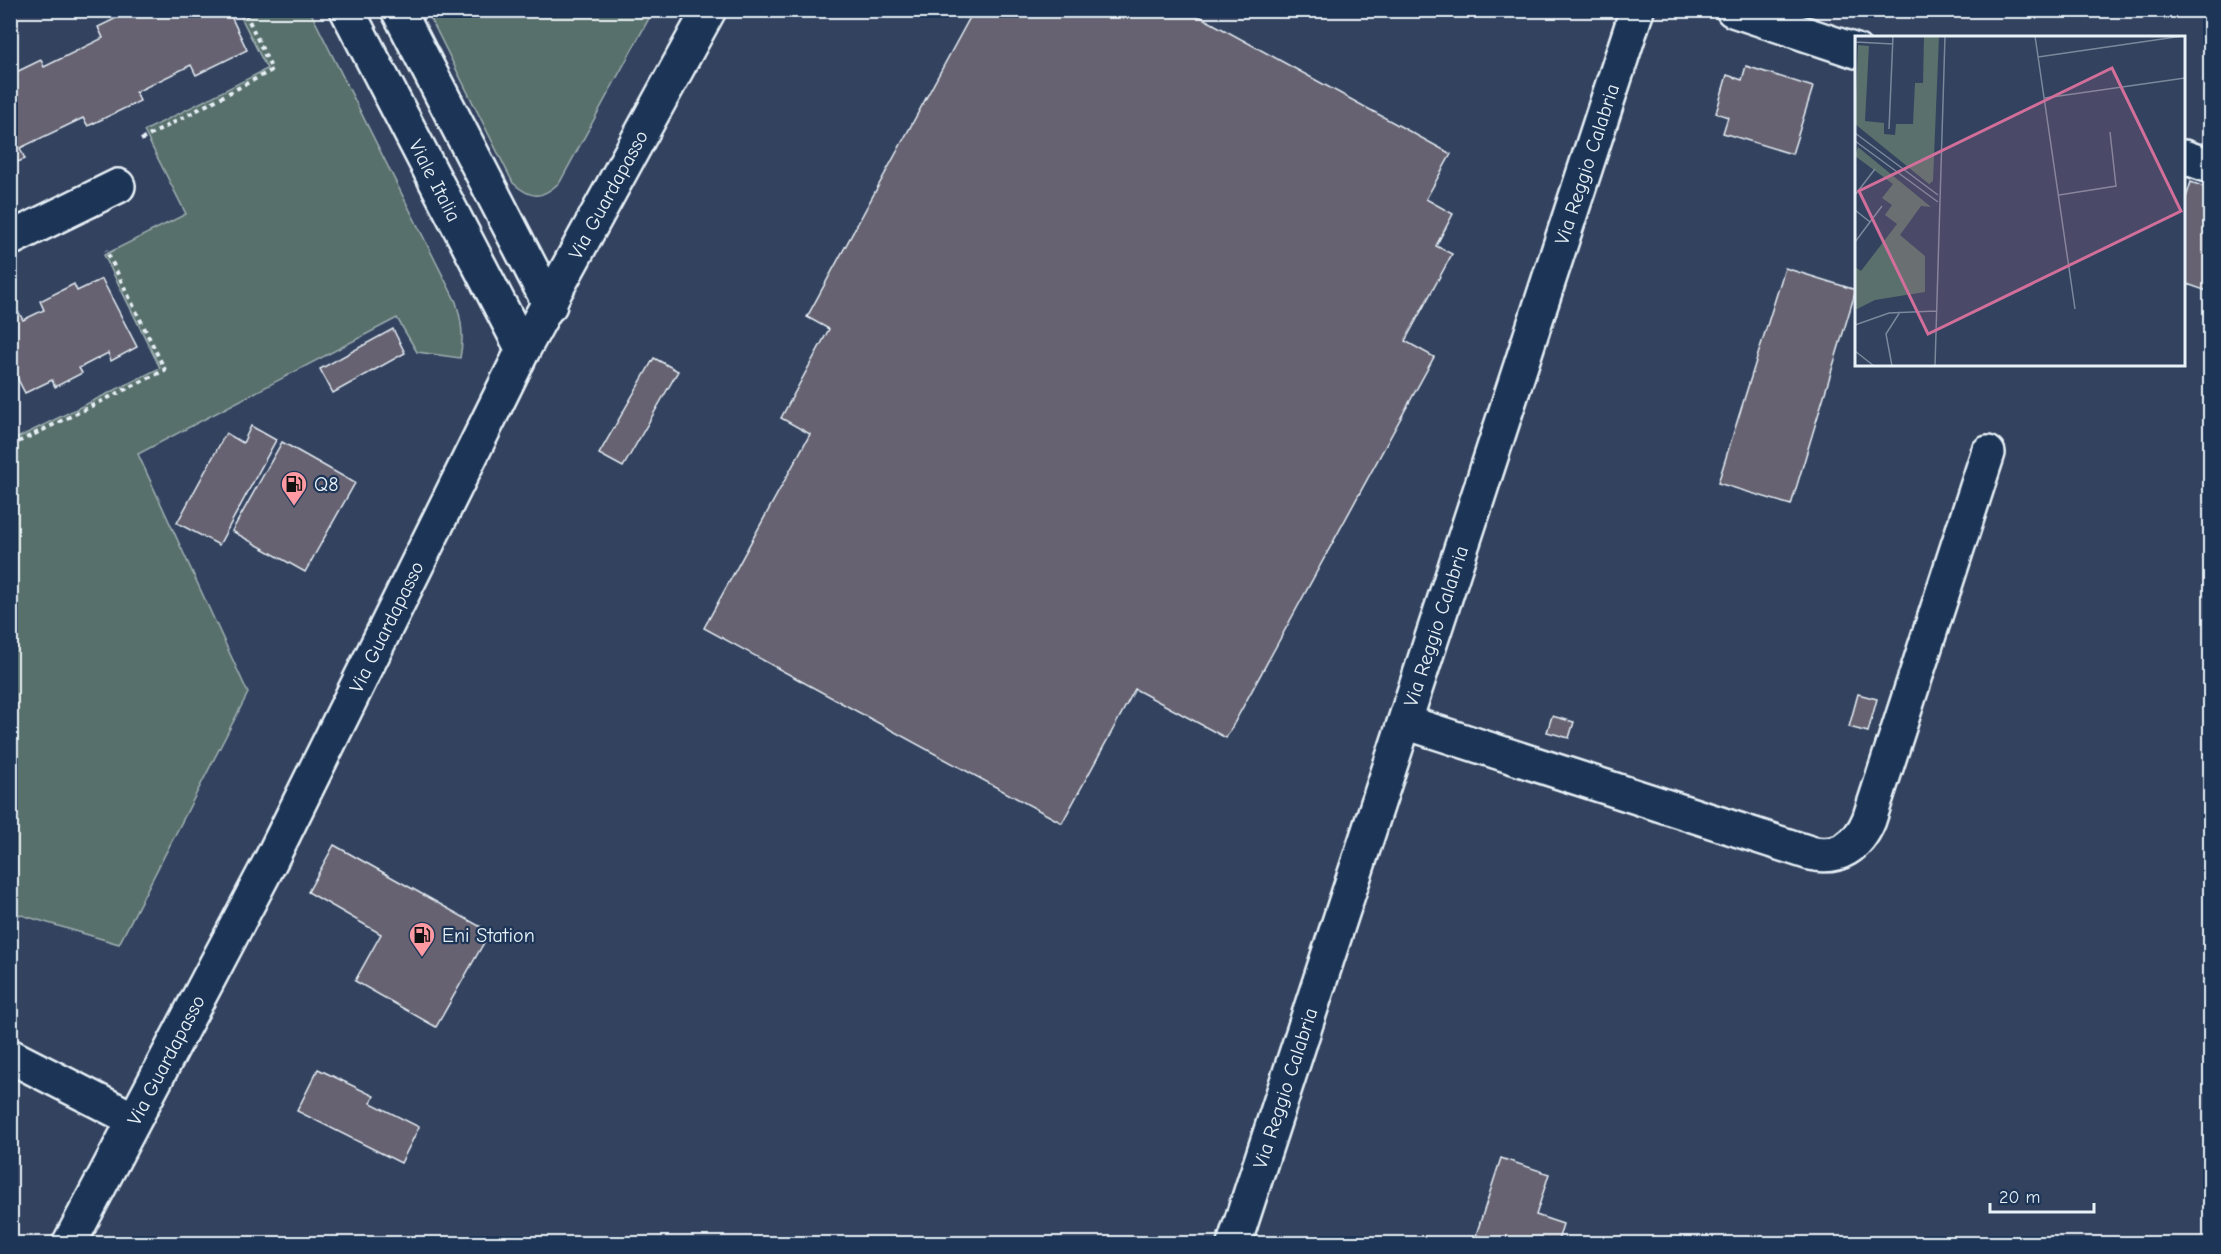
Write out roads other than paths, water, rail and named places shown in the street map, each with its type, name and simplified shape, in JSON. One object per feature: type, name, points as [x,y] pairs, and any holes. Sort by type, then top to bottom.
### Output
[{"type":"main road","name":"Viale Italia","points":[[347,10],[523,350]]},
{"type":"main road","points":[[398,10],[549,305]]},
{"type":"main road","name":"Via Guardapasso","points":[[69,1244],[271,860],[523,350],[709,10]]},
{"type":"main road","name":"Via Reggio Calabria","points":[[1234,1244],[1638,10]]},
{"type":"main road","points":[[1733,10],[1855,50]]},
{"type":"main road","points":[[2185,158],[2211,166]]},
{"type":"main road","points":[[10,239],[118,186]]},
{"type":"main road","points":[[1405,722],[1810,853],[1828,856],[1844,852],[1860,837],[1869,820],[1988,453]]},
{"type":"main road","points":[[10,1056],[133,1119]]},
{"type":"place","name":"Q8","points":[[294,507]]},
{"type":"place","name":"Eni Station","points":[[422,958]]}]
